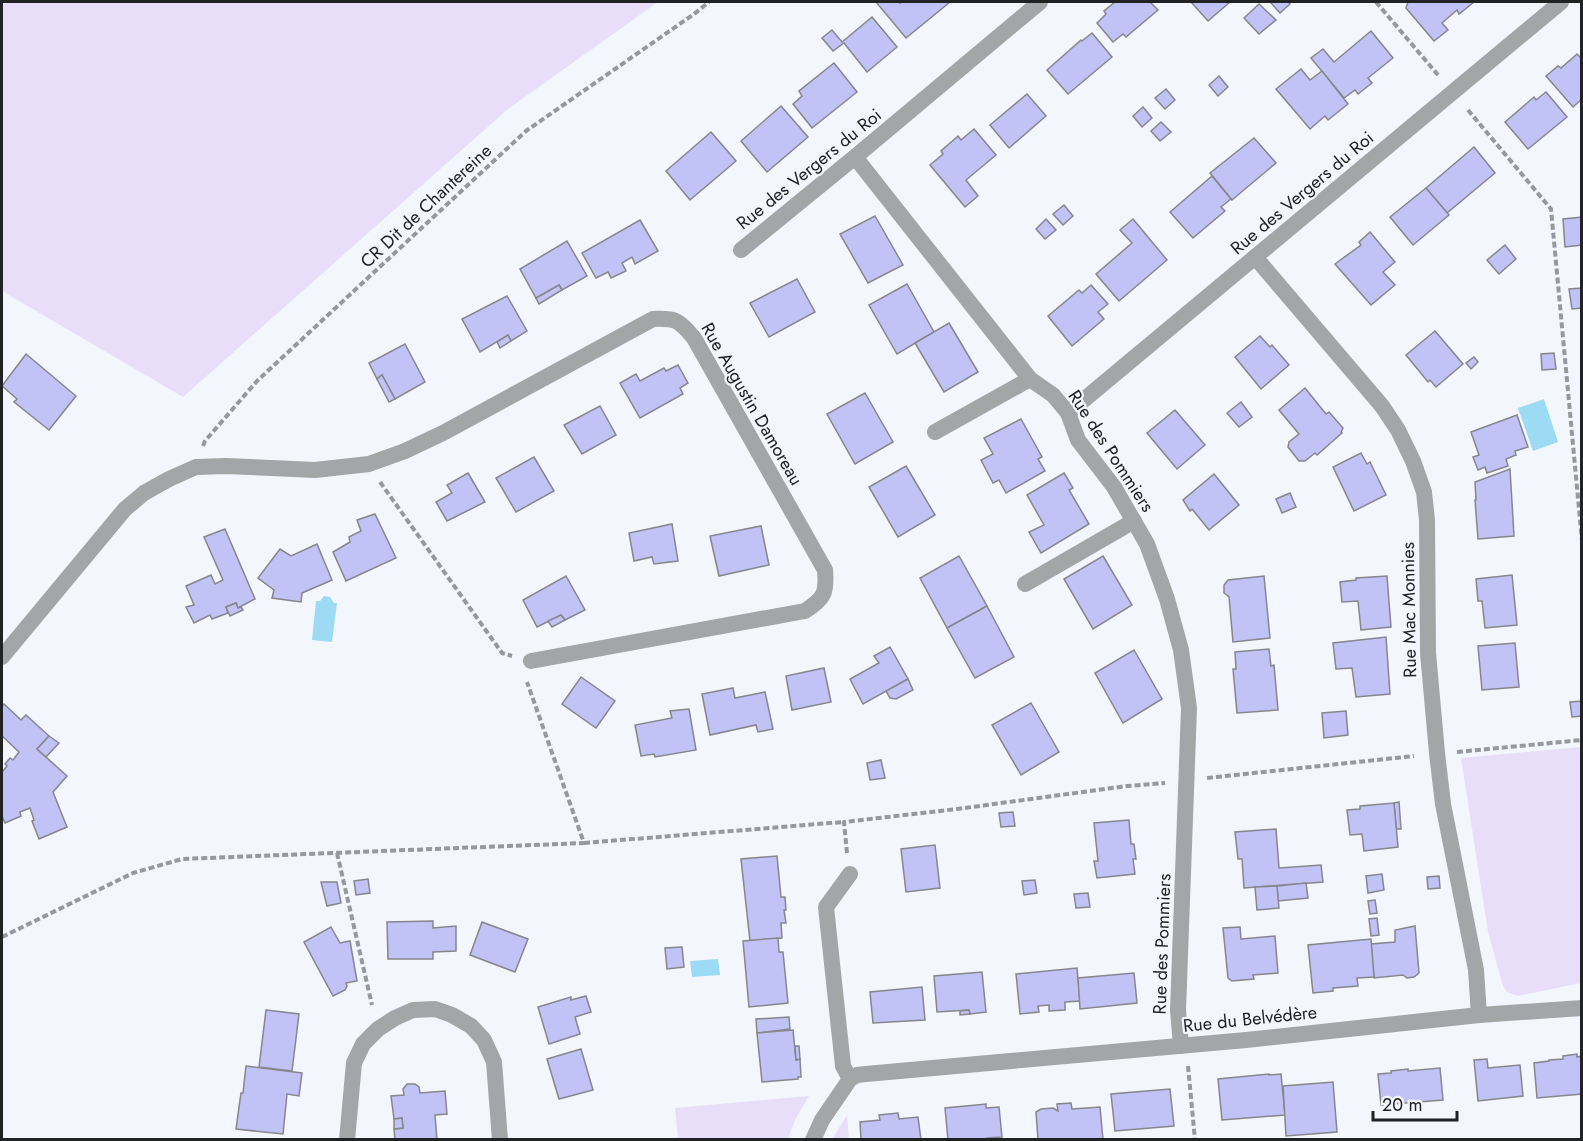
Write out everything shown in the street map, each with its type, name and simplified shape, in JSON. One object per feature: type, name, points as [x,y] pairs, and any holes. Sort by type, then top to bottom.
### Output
[{"type":"street","name":"Rue des Vergers du Roi","points":[[741,250],[1040,2]]},
{"type":"street","name":"Rue des Vergers du Roi","points":[[1068,413],[1561,2]]},
{"type":"street","name":"Rue des Pommiers","points":[[855,157],[1030,379],[1053,395],[1068,413],[1078,440],[1114,487],[1147,544],[1167,599],[1181,650],[1189,708],[1178,1010],[1184,1052]]},
{"type":"street","name":"Rue Mac Monnies","points":[[1255,257],[1382,406],[1398,430],[1424,492],[1427,520],[1428,653],[1437,753],[1443,804],[1476,970],[1479,1015]]},
{"type":"street","name":"Rue Augustin Damoreau","points":[[2,657],[125,509],[144,493],[169,479],[196,467],[315,470],[369,464],[405,451],[443,433],[653,319],[670,318],[683,325],[694,338],[825,570],[826,585],[820,600],[805,611],[531,661]]},
{"type":"street","points":[[935,432],[1030,379]]},
{"type":"street","points":[[1025,584],[1134,521]]},
{"type":"street","points":[[813,1140],[822,1120],[850,1079],[843,1066],[826,907],[849,874]]},
{"type":"street","name":"Rue du Belvédère","points":[[850,1079],[866,1074],[1184,1052],[1246,1040],[1479,1015],[1581,1008]]},
{"type":"street","points":[[347,1140],[354,1063],[363,1044],[378,1029],[395,1018],[413,1010],[435,1009],[452,1015],[471,1026],[483,1040],[494,1062],[500,1140]]},
{"type":"path","name":"CR Dit de Chantereine","points":[[196,467],[205,441],[257,381],[526,131],[709,2]]},
{"type":"path","points":[[1376,2],[1438,75]]},
{"type":"path","points":[[1468,110],[1551,209],[1581,542]]},
{"type":"path","points":[[376,476],[502,653],[531,661]]},
{"type":"path","points":[[526,680],[584,843]]},
{"type":"path","points":[[1456,752],[1581,740]]},
{"type":"path","points":[[1206,778],[1415,756]]},
{"type":"path","points":[[2,937],[133,873],[182,859],[584,843],[844,822],[1171,782]]},
{"type":"path","points":[[844,822],[849,874]]},
{"type":"path","points":[[337,853],[372,1005]]},
{"type":"path","points":[[1184,1052],[1195,1140]]},
{"type":"shaded area","points":[[2,2],[658,2],[508,109],[183,397],[2,291]]},
{"type":"shaded area","points":[[1581,747],[1581,983],[1518,996],[1507,992],[1503,986],[1488,932],[1461,758]]},
{"type":"shaded area","points":[[809,1096],[795,1120],[788,1139],[678,1139],[675,1108]]},
{"type":"shaded area","points":[[847,1115],[849,1139],[832,1139]]},
{"type":"water","points":[[1544,399],[1558,442],[1533,451],[1518,408]]},
{"type":"water","points":[[324,596],[330,597],[334,603],[337,603],[332,642],[312,640],[316,601],[320,601]]},
{"type":"water","points":[[718,959],[720,975],[692,977],[690,961]]},
{"type":"building","points":[[876,2],[900,3],[950,2],[906,38]]},
{"type":"building","points":[[1115,2],[1150,2],[1158,10],[1126,37],[1123,34],[1113,42],[1097,23],[1106,14],[1104,11]]},
{"type":"building","points":[[1191,2],[1230,2],[1208,21]]},
{"type":"building","points":[[1272,2],[1288,2],[1290,4],[1280,13]]},
{"type":"building","points":[[1408,2],[1474,2],[1459,14],[1457,10],[1442,23],[1448,30],[1434,41],[1406,8]]},
{"type":"building","points":[[1259,4],[1276,20],[1259,34],[1244,18]]},
{"type":"building","points":[[872,17],[897,47],[867,72],[844,43],[833,51],[822,38],[832,30],[842,42]]},
{"type":"building","points":[[1371,31],[1393,58],[1368,78],[1372,83],[1358,94],[1355,90],[1344,98],[1311,58],[1323,49],[1334,62]]},
{"type":"building","points":[[1092,33],[1112,57],[1068,94],[1047,70]]},
{"type":"building","points":[[1577,54],[1582,59],[1582,99],[1573,107],[1546,76],[1558,66],[1561,68]]},
{"type":"building","points":[[834,63],[857,92],[812,128],[793,104],[802,96],[799,91]]},
{"type":"building","points":[[1301,69],[1310,80],[1322,71],[1348,104],[1328,120],[1325,116],[1310,129],[1276,89]]},
{"type":"building","points":[[1219,76],[1228,87],[1218,96],[1209,85]]},
{"type":"building","points":[[1166,89],[1175,100],[1165,109],[1155,98]]},
{"type":"building","points":[[1546,92],[1567,117],[1528,149],[1505,122],[1534,97],[1536,100]]},
{"type":"building","points":[[1027,94],[1046,116],[1009,148],[990,125]]},
{"type":"building","points":[[781,106],[808,137],[767,172],[741,141]]},
{"type":"building","points":[[1143,107],[1152,118],[1142,127],[1133,116]]},
{"type":"building","points":[[1161,122],[1171,132],[1160,141],[1151,131]]},
{"type":"building","points":[[974,129],[996,155],[966,180],[978,196],[965,207],[930,165],[943,154],[941,151],[958,136],[961,140]]},
{"type":"building","points":[[711,132],[736,161],[690,200],[666,171]]},
{"type":"building","points":[[1254,138],[1276,163],[1232,200],[1210,173]]},
{"type":"building","points":[[1474,147],[1495,173],[1447,213],[1426,188]]},
{"type":"building","points":[[1212,176],[1231,199],[1221,207],[1225,211],[1193,238],[1170,212]]},
{"type":"building","points":[[1426,188],[1449,215],[1413,245],[1390,217]]},
{"type":"building","points":[[1064,205],[1073,216],[1063,225],[1053,214]]},
{"type":"building","points":[[875,216],[903,265],[868,283],[840,234]]},
{"type":"building","points":[[1582,217],[1582,245],[1565,247],[1563,219]]},
{"type":"building","points":[[1046,219],[1056,230],[1045,239],[1036,229]]},
{"type":"building","points":[[1133,219],[1167,260],[1119,301],[1096,274],[1132,243],[1120,230]]},
{"type":"building","points":[[640,220],[658,251],[635,264],[632,257],[622,263],[626,271],[611,278],[608,272],[596,278],[582,253]]},
{"type":"building","points":[[1370,232],[1395,262],[1383,272],[1395,285],[1371,305],[1335,264],[1361,245],[1359,242]]},
{"type":"building","points":[[567,241],[587,276],[562,290],[559,285],[536,298],[520,269]]},
{"type":"building","points":[[1505,245],[1516,259],[1499,274],[1487,260]]},
{"type":"building","points":[[797,279],[815,312],[769,337],[750,303]]},
{"type":"building","points":[[907,284],[934,332],[897,354],[869,305]]},
{"type":"building","points":[[559,285],[562,290],[539,304],[536,298]]},
{"type":"building","points":[[1091,285],[1108,304],[1098,312],[1104,319],[1072,346],[1048,316],[1079,290],[1082,293]]},
{"type":"building","points":[[1582,288],[1582,308],[1572,309],[1569,289]]},
{"type":"building","points":[[507,296],[527,331],[511,341],[508,335],[480,352],[462,319]]},
{"type":"building","points":[[949,323],[978,372],[944,392],[915,343]]},
{"type":"building","points":[[1435,331],[1463,364],[1436,387],[1430,380],[1428,382],[1406,355]]},
{"type":"building","points":[[508,335],[511,341],[500,348],[497,342]]},
{"type":"building","points":[[1260,336],[1270,347],[1272,345],[1289,365],[1261,389],[1235,357]]},
{"type":"building","points":[[405,344],[425,382],[395,399],[382,375],[377,379],[369,363]]},
{"type":"building","points":[[1554,353],[1556,369],[1542,370],[1541,354]]},
{"type":"building","points":[[26,354],[76,396],[49,430],[14,402],[17,399],[2,386]]},
{"type":"building","points":[[1474,357],[1478,362],[1471,369],[1466,363]]},
{"type":"building","points":[[678,365],[688,383],[680,388],[683,394],[640,418],[620,383],[636,374],[640,381],[664,368],[666,371]]},
{"type":"building","points":[[382,375],[395,399],[389,402],[377,379]]},
{"type":"building","points":[[1305,388],[1326,414],[1329,412],[1343,428],[1342,433],[1317,455],[1315,453],[1305,461],[1299,461],[1288,447],[1289,442],[1299,434],[1279,410]]},
{"type":"building","points":[[865,393],[893,442],[855,464],[827,414]]},
{"type":"building","points":[[1241,402],[1252,417],[1239,427],[1227,413]]},
{"type":"building","points":[[600,406],[616,435],[582,454],[564,425]]},
{"type":"building","points":[[1175,410],[1205,445],[1177,469],[1147,433]]},
{"type":"building","points":[[1517,415],[1528,447],[1515,451],[1516,455],[1506,459],[1508,466],[1487,473],[1485,467],[1478,470],[1473,457],[1479,455],[1471,432]]},
{"type":"building","points":[[1021,419],[1042,457],[1038,459],[1045,471],[1006,493],[999,480],[993,483],[981,460],[993,454],[984,438]]},
{"type":"building","points":[[1361,453],[1367,464],[1370,462],[1386,495],[1354,511],[1333,467]]},
{"type":"building","points":[[534,457],[554,491],[516,512],[496,478]]},
{"type":"building","points":[[906,466],[935,515],[898,537],[869,487]]},
{"type":"building","points":[[1510,469],[1514,536],[1478,539],[1475,482]]},
{"type":"building","points":[[468,473],[485,502],[447,521],[436,502],[452,493],[447,485]]},
{"type":"building","points":[[1064,473],[1073,488],[1069,490],[1089,524],[1041,553],[1029,532],[1044,525],[1027,495]]},
{"type":"building","points":[[1214,474],[1239,505],[1209,530],[1192,509],[1190,511],[1183,500]]},
{"type":"building","points":[[1290,493],[1296,507],[1282,513],[1276,499]]},
{"type":"building","points":[[375,514],[396,558],[346,581],[333,552],[350,542],[349,537],[361,531],[357,520]]},
{"type":"building","points":[[672,524],[678,561],[654,564],[652,557],[634,561],[629,533]]},
{"type":"building","points":[[761,526],[769,565],[719,576],[710,536]]},
{"type":"building","points":[[225,529],[255,599],[238,608],[236,603],[226,607],[228,613],[212,619],[210,615],[194,623],[186,607],[194,605],[186,586],[211,575],[215,584],[223,580],[204,537]]},
{"type":"building","points":[[317,544],[332,580],[302,593],[301,602],[272,598],[274,590],[258,578],[280,549],[291,556]]},
{"type":"building","points":[[959,556],[987,606],[947,628],[920,578]]},
{"type":"building","points":[[1103,556],[1132,605],[1093,629],[1064,579]]},
{"type":"building","points":[[1512,575],[1517,625],[1485,628],[1482,601],[1478,601],[1476,579]]},
{"type":"building","points":[[566,576],[585,610],[565,620],[561,615],[537,627],[523,600]]},
{"type":"building","points":[[1264,576],[1270,638],[1233,642],[1229,597],[1224,593],[1224,585],[1228,580]]},
{"type":"building","points":[[1387,576],[1391,627],[1361,630],[1358,601],[1342,602],[1340,582],[1356,580],[1356,578]]},
{"type":"building","points":[[236,603],[238,608],[241,607],[243,610],[230,616],[226,607]]},
{"type":"building","points":[[987,606],[1014,657],[975,678],[947,628]]},
{"type":"building","points":[[561,615],[565,620],[552,627],[548,621]]},
{"type":"building","points":[[1386,637],[1390,694],[1356,697],[1352,668],[1336,669],[1333,643]]},
{"type":"building","points":[[1515,643],[1519,687],[1482,690],[1478,646]]},
{"type":"building","points":[[890,647],[908,679],[863,704],[850,679],[879,663],[874,656]]},
{"type":"building","points":[[1269,649],[1271,666],[1274,665],[1278,710],[1237,713],[1233,669],[1236,669],[1235,652]]},
{"type":"building","points":[[1134,650],[1162,699],[1123,723],[1095,673]]},
{"type":"building","points":[[824,668],[831,702],[792,710],[786,676]]},
{"type":"building","points":[[581,677],[615,701],[596,728],[562,704]]},
{"type":"building","points":[[908,679],[913,690],[896,699],[890,698],[886,691]]},
{"type":"building","points":[[733,688],[735,698],[765,692],[773,729],[758,732],[756,725],[710,735],[702,694]]},
{"type":"building","points":[[1582,701],[1582,716],[1572,717],[1570,702]]},
{"type":"building","points":[[1031,703],[1059,752],[1021,775],[992,725]]},
{"type":"building","points":[[4,704],[21,720],[26,715],[49,736],[37,749],[67,776],[53,792],[67,827],[39,839],[30,808],[20,812],[21,816],[5,823],[2,816],[2,772],[10,758],[13,760],[19,752],[2,736],[2,706]]},
{"type":"building","points":[[689,709],[696,750],[655,757],[654,754],[641,756],[635,725],[672,718],[670,711]]},
{"type":"building","points":[[1346,711],[1348,735],[1324,738],[1322,713]]},
{"type":"building","points":[[49,736],[59,743],[46,757],[37,749]]},
{"type":"building","points":[[881,760],[885,778],[870,780],[867,763]]},
{"type":"building","points":[[1399,802],[1401,829],[1396,829],[1394,803]]},
{"type":"building","points":[[1394,803],[1398,847],[1364,851],[1362,834],[1350,835],[1347,810],[1360,809],[1360,806]]},
{"type":"building","points":[[1013,812],[1015,826],[1001,827],[999,813]]},
{"type":"building","points":[[1129,820],[1131,844],[1134,844],[1136,859],[1133,859],[1135,874],[1097,878],[1094,861],[1098,861],[1094,823]]},
{"type":"building","points":[[1276,829],[1279,868],[1321,865],[1323,882],[1244,888],[1242,859],[1238,859],[1235,832]]},
{"type":"building","points":[[935,845],[940,888],[906,892],[901,849]]},
{"type":"building","points":[[777,856],[781,897],[785,897],[786,910],[784,910],[786,923],[781,923],[782,938],[750,941],[741,859]]},
{"type":"building","points":[[1382,874],[1384,890],[1368,893],[1366,876]]},
{"type":"building","points":[[1439,876],[1440,888],[1428,889],[1427,877]]},
{"type":"building","points":[[368,879],[370,893],[356,895],[354,881]]},
{"type":"building","points":[[1035,880],[1037,893],[1024,895],[1022,881]]},
{"type":"building","points":[[321,882],[337,882],[341,903],[327,906]]},
{"type":"building","points":[[1306,883],[1308,898],[1278,901],[1277,886]]},
{"type":"building","points":[[1277,886],[1279,908],[1257,910],[1255,887]]},
{"type":"building","points":[[1088,893],[1090,907],[1076,908],[1074,894]]},
{"type":"building","points":[[1375,900],[1377,913],[1370,914],[1368,901]]},
{"type":"building","points":[[1377,918],[1379,935],[1371,936],[1369,919]]},
{"type":"building","points":[[433,921],[433,928],[456,926],[456,951],[433,952],[433,959],[388,959],[387,922]]},
{"type":"building","points":[[482,922],[528,939],[515,972],[470,955]]},
{"type":"building","points":[[1415,926],[1419,973],[1407,978],[1403,975],[1374,978],[1371,944],[1395,942],[1395,930]]},
{"type":"building","points":[[331,927],[340,943],[350,941],[357,981],[346,983],[345,990],[333,996],[304,942]]},
{"type":"building","points":[[1240,927],[1241,939],[1275,936],[1278,973],[1253,975],[1254,979],[1232,981],[1228,978],[1223,928]]},
{"type":"building","points":[[778,938],[779,952],[783,952],[788,1003],[749,1007],[743,941]]},
{"type":"building","points":[[1371,939],[1374,977],[1357,978],[1358,986],[1333,988],[1333,991],[1313,993],[1308,945]]},
{"type":"building","points":[[682,947],[684,967],[667,969],[665,948]]},
{"type":"building","points":[[1077,968],[1080,1001],[1065,1002],[1065,1010],[1049,1011],[1049,1005],[1038,1006],[1039,1012],[1020,1014],[1016,974]]},
{"type":"building","points":[[982,972],[986,1012],[970,1014],[969,1010],[937,1012],[934,976]]},
{"type":"building","points":[[1134,973],[1137,1003],[1080,1009],[1078,978]]},
{"type":"building","points":[[922,987],[925,1020],[873,1023],[870,992]]},
{"type":"building","points":[[586,996],[591,1012],[575,1017],[580,1034],[549,1044],[538,1007],[571,997],[571,1000]]},
{"type":"building","points":[[266,1010],[299,1014],[292,1071],[259,1067]]},
{"type":"building","points":[[969,1010],[970,1014],[960,1015],[960,1011]]},
{"type":"building","points":[[789,1017],[790,1029],[757,1033],[756,1019]]},
{"type":"building","points":[[793,1030],[796,1060],[800,1059],[801,1077],[762,1082],[757,1033]]},
{"type":"building","points":[[795,1046],[799,1046],[800,1059],[796,1060]]},
{"type":"building","points":[[581,1049],[593,1090],[559,1099],[547,1059]]},
{"type":"building","points":[[1577,1054],[1577,1057],[1582,1056],[1582,1094],[1537,1098],[1534,1063],[1563,1059],[1563,1056]]},
{"type":"building","points":[[1487,1059],[1488,1068],[1520,1065],[1523,1096],[1478,1101],[1474,1060]]},
{"type":"building","points":[[246,1066],[302,1073],[299,1096],[287,1094],[283,1134],[236,1129]]},
{"type":"building","points":[[1440,1068],[1443,1100],[1381,1105],[1378,1074],[1408,1069],[1408,1071]]},
{"type":"building","points":[[1281,1074],[1285,1115],[1222,1120],[1218,1079]]},
{"type":"building","points":[[1333,1082],[1337,1132],[1286,1136],[1283,1086]]},
{"type":"building","points":[[407,1084],[415,1084],[419,1087],[420,1093],[445,1091],[447,1114],[435,1115],[437,1140],[395,1140],[394,1129],[403,1128],[402,1118],[394,1119],[391,1096],[404,1095],[403,1089]]},
{"type":"building","points":[[1170,1089],[1174,1126],[1115,1131],[1111,1094]]},
{"type":"building","points":[[1071,1103],[1072,1109],[1100,1107],[1103,1140],[1038,1140],[1036,1112],[1053,1108],[1058,1111],[1057,1104]]},
{"type":"building","points":[[986,1104],[986,1108],[999,1107],[1002,1137],[987,1138],[987,1140],[948,1140],[945,1108]]},
{"type":"building","points":[[898,1113],[899,1119],[918,1117],[921,1140],[861,1140],[860,1122],[880,1120],[879,1115]]},
{"type":"building","points":[[402,1118],[403,1128],[394,1129],[394,1119]]}]
